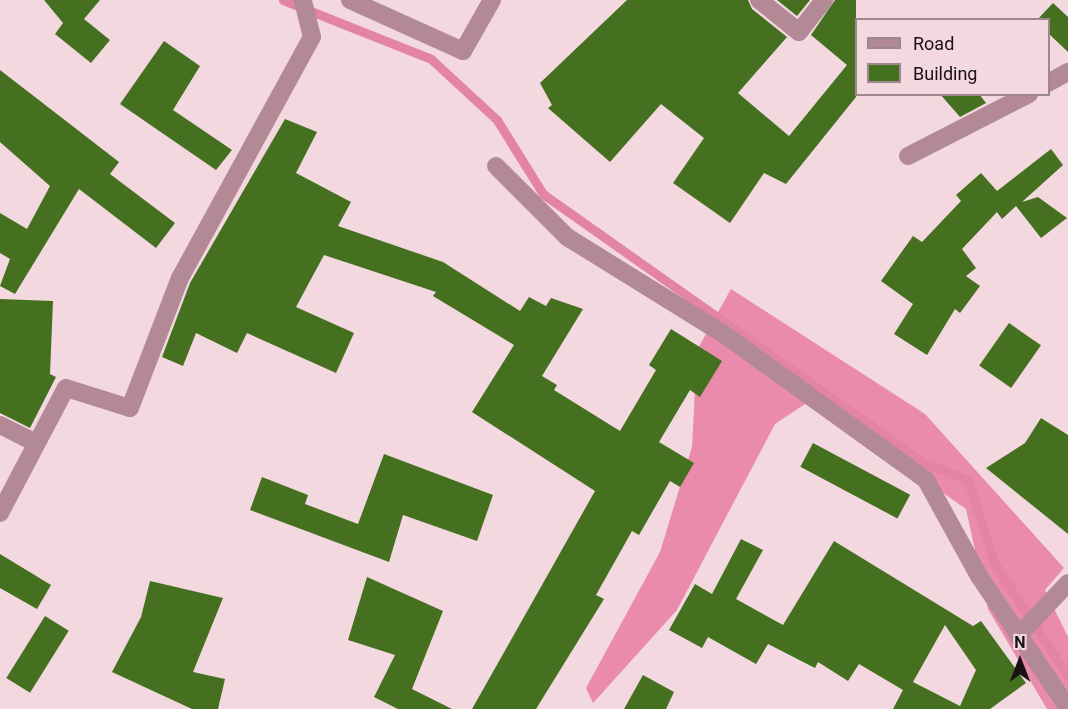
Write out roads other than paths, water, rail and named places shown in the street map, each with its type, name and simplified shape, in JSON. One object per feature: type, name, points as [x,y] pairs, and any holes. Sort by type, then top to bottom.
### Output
[{"type":"street","points":[[0,513],[66,388],[130,408],[180,278],[312,37],[303,0]]},
{"type":"street","points":[[350,0],[463,51],[492,0]]},
{"type":"street","points":[[759,0],[799,32],[824,0]]},
{"type":"street","points":[[1050,82],[1068,72]]},
{"type":"street","points":[[908,156],[1025,96]]},
{"type":"street","points":[[496,166],[567,237],[725,335],[926,480],[1018,636],[1068,708]]},
{"type":"street","points":[[0,424],[36,443]]},
{"type":"street","points":[[1018,636],[1068,583]]},
{"type":"waterway","points":[[283,0],[431,59],[497,120],[543,194],[921,461],[968,480],[994,563],[1068,676]]}]
